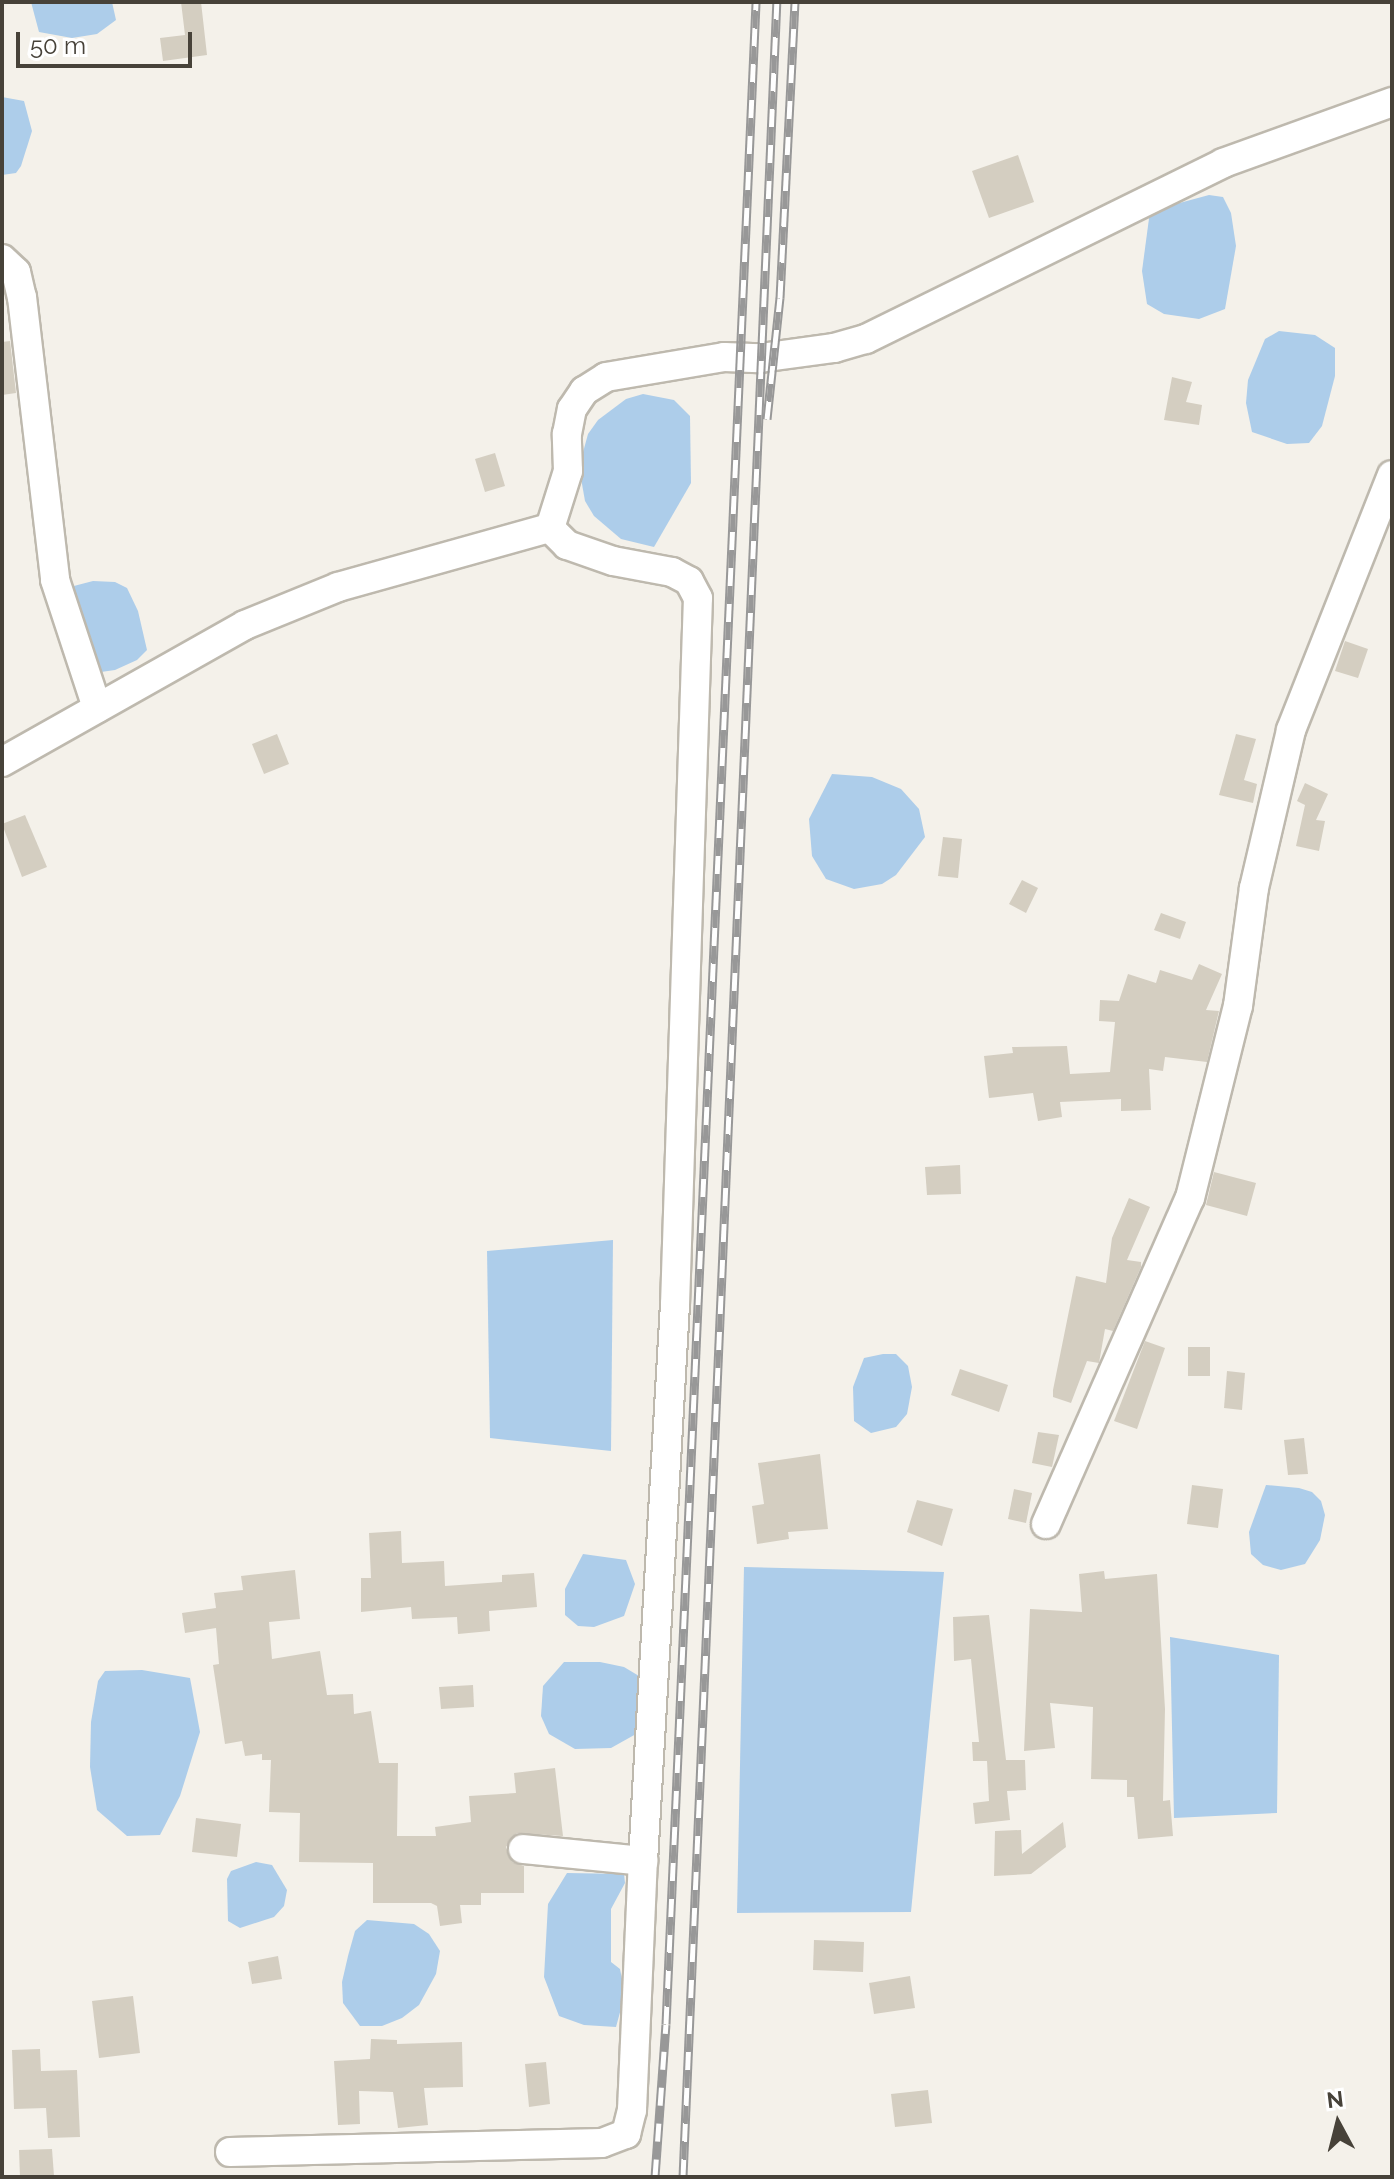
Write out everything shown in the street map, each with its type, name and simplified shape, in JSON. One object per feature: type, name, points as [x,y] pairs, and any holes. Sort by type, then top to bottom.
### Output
[{"type":"street","points":[[550,528],[568,471],[567,434],[572,409],[584,391],[606,377],[724,357],[760,358],[834,348],[866,339],[1223,163],[1392,102]]},
{"type":"street","points":[[2,259],[16,272],[22,297],[55,580],[97,708]]},
{"type":"street","points":[[1046,1524],[1190,1198],[1238,1006],[1254,888],[1291,730],[1392,475]]},
{"type":"street","points":[[2,762],[245,625],[325,593],[550,528]]},
{"type":"street","points":[[230,2152],[602,2143],[626,2134],[632,2110],[675,1305],[698,598],[689,581],[672,572],[613,561],[567,545],[550,528]]},
{"type":"street","points":[[523,1849],[643,1861]]},
{"type":"water","points":[[31,2],[112,2],[116,20],[97,34],[72,38],[39,32]]},
{"type":"water","points":[[2,97],[24,101],[32,131],[21,166],[16,173],[2,175]]},
{"type":"water","points":[[1209,195],[1223,197],[1231,213],[1236,246],[1225,309],[1199,319],[1164,314],[1147,304],[1142,271],[1150,211]]},
{"type":"water","points":[[1279,331],[1315,335],[1335,348],[1335,376],[1322,426],[1309,443],[1287,444],[1252,432],[1246,403],[1248,380],[1265,339]]},
{"type":"water","points":[[643,394],[674,400],[690,416],[691,483],[654,547],[621,539],[594,516],[585,501],[579,467],[588,434],[598,420],[626,399]]},
{"type":"water","points":[[93,581],[115,582],[127,588],[138,611],[147,650],[137,660],[115,670],[101,672],[84,650],[70,587]]},
{"type":"water","points":[[832,774],[872,777],[901,789],[919,809],[925,837],[896,875],[882,884],[854,889],[826,879],[812,856],[809,819]]},
{"type":"water","points":[[613,1240],[611,1451],[490,1438],[487,1251]]},
{"type":"water","points":[[896,1354],[908,1366],[912,1387],[907,1414],[896,1427],[871,1433],[854,1421],[853,1387],[864,1358]]},
{"type":"water","points":[[1266,1485],[1299,1488],[1312,1492],[1321,1501],[1325,1515],[1320,1540],[1305,1564],[1281,1570],[1263,1565],[1251,1554],[1249,1532]]},
{"type":"water","points":[[583,1554],[626,1560],[635,1584],[624,1616],[594,1627],[578,1626],[565,1615],[565,1589]]},
{"type":"water","points":[[744,1567],[944,1572],[911,1912],[737,1913]]},
{"type":"water","points":[[1170,1637],[1279,1655],[1277,1813],[1174,1818]]},
{"type":"water","points":[[564,1662],[600,1662],[624,1667],[639,1676],[636,1734],[611,1748],[575,1749],[549,1734],[541,1716],[543,1686]]},
{"type":"water","points":[[142,1670],[190,1678],[200,1732],[180,1796],[160,1835],[127,1836],[97,1810],[90,1767],[91,1722],[98,1681],[105,1671]]},
{"type":"water","points":[[256,1862],[272,1865],[287,1890],[284,1906],[274,1917],[240,1928],[228,1921],[227,1879],[231,1871]]},
{"type":"water","points":[[567,1873],[624,1874],[625,1883],[611,1909],[611,1962],[620,1969],[625,1994],[616,2027],[584,2025],[559,2016],[544,1977],[548,1904]]},
{"type":"water","points":[[367,1920],[414,1924],[429,1934],[440,1951],[436,1974],[419,2005],[402,2018],[382,2026],[360,2026],[343,2003],[342,1982],[355,1931]]},
{"type":"building","points":[[181,2],[201,2],[207,55],[163,61],[160,38],[185,35]]},
{"type":"building","points":[[1018,155],[1034,202],[989,218],[972,171]]},
{"type":"building","points":[[10,341],[16,393],[2,395],[2,342]]},
{"type":"building","points":[[1172,377],[1192,382],[1186,402],[1202,405],[1199,425],[1164,420]]},
{"type":"building","points":[[495,453],[505,486],[485,492],[475,459]]},
{"type":"building","points":[[1345,641],[1368,649],[1358,678],[1335,671]]},
{"type":"building","points":[[277,734],[289,764],[264,774],[252,744]]},
{"type":"building","points":[[1236,734],[1256,739],[1244,780],[1257,784],[1253,803],[1219,795]]},
{"type":"building","points":[[1305,783],[1328,794],[1316,820],[1325,821],[1319,851],[1296,846],[1305,805],[1297,801]]},
{"type":"building","points":[[25,815],[47,867],[22,877],[2,824]]},
{"type":"building","points":[[943,837],[962,839],[958,878],[938,876]]},
{"type":"building","points":[[1022,880],[1038,888],[1026,913],[1009,904]]},
{"type":"building","points":[[1161,913],[1186,922],[1180,939],[1154,930]]},
{"type":"building","points":[[1199,964],[1222,974],[1206,1010],[1219,1011],[1207,1062],[1165,1057],[1163,1071],[1149,1069],[1151,1110],[1121,1111],[1121,1099],[1060,1102],[1062,1117],[1038,1121],[1033,1093],[989,1098],[984,1056],[1013,1053],[1012,1047],[1067,1046],[1070,1074],[1110,1072],[1115,1022],[1099,1021],[1100,1000],[1119,1001],[1128,974],[1156,983],[1160,970],[1192,980]]},
{"type":"building","points":[[960,1165],[961,1194],[927,1195],[925,1167]]},
{"type":"building","points":[[1214,1172],[1256,1183],[1247,1216],[1206,1205]]},
{"type":"building","points":[[1129,1198],[1150,1207],[1127,1260],[1141,1262],[1141,1267],[1113,1331],[1105,1329],[1099,1363],[1087,1361],[1071,1403],[1053,1397],[1053,1390],[1076,1276],[1106,1283],[1112,1238]]},
{"type":"building","points":[[1145,1341],[1165,1348],[1137,1429],[1114,1421]]},
{"type":"building","points":[[1188,1347],[1210,1347],[1210,1376],[1188,1376]]},
{"type":"building","points":[[960,1369],[1008,1385],[999,1412],[951,1395]]},
{"type":"building","points":[[1227,1371],[1245,1373],[1242,1410],[1224,1408]]},
{"type":"building","points":[[1038,1432],[1059,1435],[1052,1467],[1032,1463]]},
{"type":"building","points":[[1304,1438],[1308,1474],[1288,1475],[1284,1440]]},
{"type":"building","points":[[820,1454],[828,1529],[788,1532],[789,1539],[757,1544],[752,1506],[764,1504],[758,1463]]},
{"type":"building","points":[[1192,1485],[1223,1489],[1218,1528],[1187,1524]]},
{"type":"building","points":[[1014,1489],[1032,1493],[1026,1523],[1008,1519]]},
{"type":"building","points":[[917,1500],[953,1509],[942,1546],[907,1532]]},
{"type":"building","points":[[401,1531],[402,1563],[444,1561],[445,1586],[502,1582],[502,1575],[534,1573],[537,1607],[489,1611],[490,1631],[458,1634],[457,1617],[412,1619],[411,1607],[361,1612],[361,1578],[371,1578],[369,1533]]},
{"type":"building","points":[[295,1570],[300,1619],[269,1622],[272,1659],[320,1651],[327,1695],[353,1694],[354,1714],[371,1711],[379,1763],[398,1763],[397,1836],[436,1836],[435,1827],[471,1822],[469,1796],[516,1793],[514,1773],[555,1768],[563,1836],[517,1833],[506,1847],[512,1862],[524,1866],[524,1893],[481,1893],[481,1905],[460,1905],[462,1923],[440,1926],[437,1906],[431,1903],[373,1903],[373,1863],[299,1862],[300,1813],[269,1812],[271,1760],[262,1760],[262,1754],[245,1756],[242,1741],[225,1744],[213,1665],[219,1664],[216,1628],[185,1633],[182,1613],[216,1608],[214,1593],[243,1590],[241,1576]]},
{"type":"building","points":[[1104,1571],[1105,1579],[1157,1574],[1165,1709],[1163,1801],[1170,1800],[1173,1836],[1138,1839],[1134,1797],[1127,1797],[1127,1780],[1091,1779],[1093,1707],[1050,1703],[1055,1748],[1024,1751],[1030,1609],[1082,1612],[1079,1574]]},
{"type":"building","points":[[989,1615],[1006,1760],[1025,1760],[1026,1790],[1007,1791],[1010,1820],[975,1824],[973,1803],[989,1801],[987,1761],[973,1761],[972,1742],[979,1742],[971,1659],[954,1661],[953,1617]]},
{"type":"building","points":[[473,1685],[474,1707],[441,1709],[439,1687]]},
{"type":"building","points":[[196,1818],[241,1824],[237,1857],[192,1852]]},
{"type":"building","points":[[1063,1822],[1066,1847],[1031,1874],[994,1876],[995,1831],[1021,1830],[1022,1854]]},
{"type":"building","points":[[814,1940],[864,1942],[863,1972],[813,1970]]},
{"type":"building","points":[[278,1956],[282,1979],[252,1984],[248,1962]]},
{"type":"building","points":[[910,1976],[915,2008],[874,2014],[869,1983]]},
{"type":"building","points":[[133,1996],[140,2053],[99,2058],[92,2001]]},
{"type":"building","points":[[371,2039],[397,2040],[397,2044],[462,2042],[463,2087],[424,2088],[428,2125],[398,2128],[393,2092],[359,2091],[360,2124],[338,2125],[334,2061],[370,2059]]},
{"type":"building","points":[[40,2049],[41,2071],[77,2070],[80,2137],[48,2138],[46,2108],[14,2109],[12,2050]]},
{"type":"building","points":[[546,2062],[550,2104],[529,2107],[525,2064]]},
{"type":"building","points":[[928,2090],[932,2123],[895,2127],[891,2094]]},
{"type":"building","points":[[52,2149],[54,2176],[20,2177],[19,2150]]},
{"type":"railway","points":[[655,2177],[666,2024],[756,2]]},
{"type":"railway","points":[[683,2177],[777,2]]},
{"type":"railway","points":[[767,419],[780,298],[795,2]]}]
